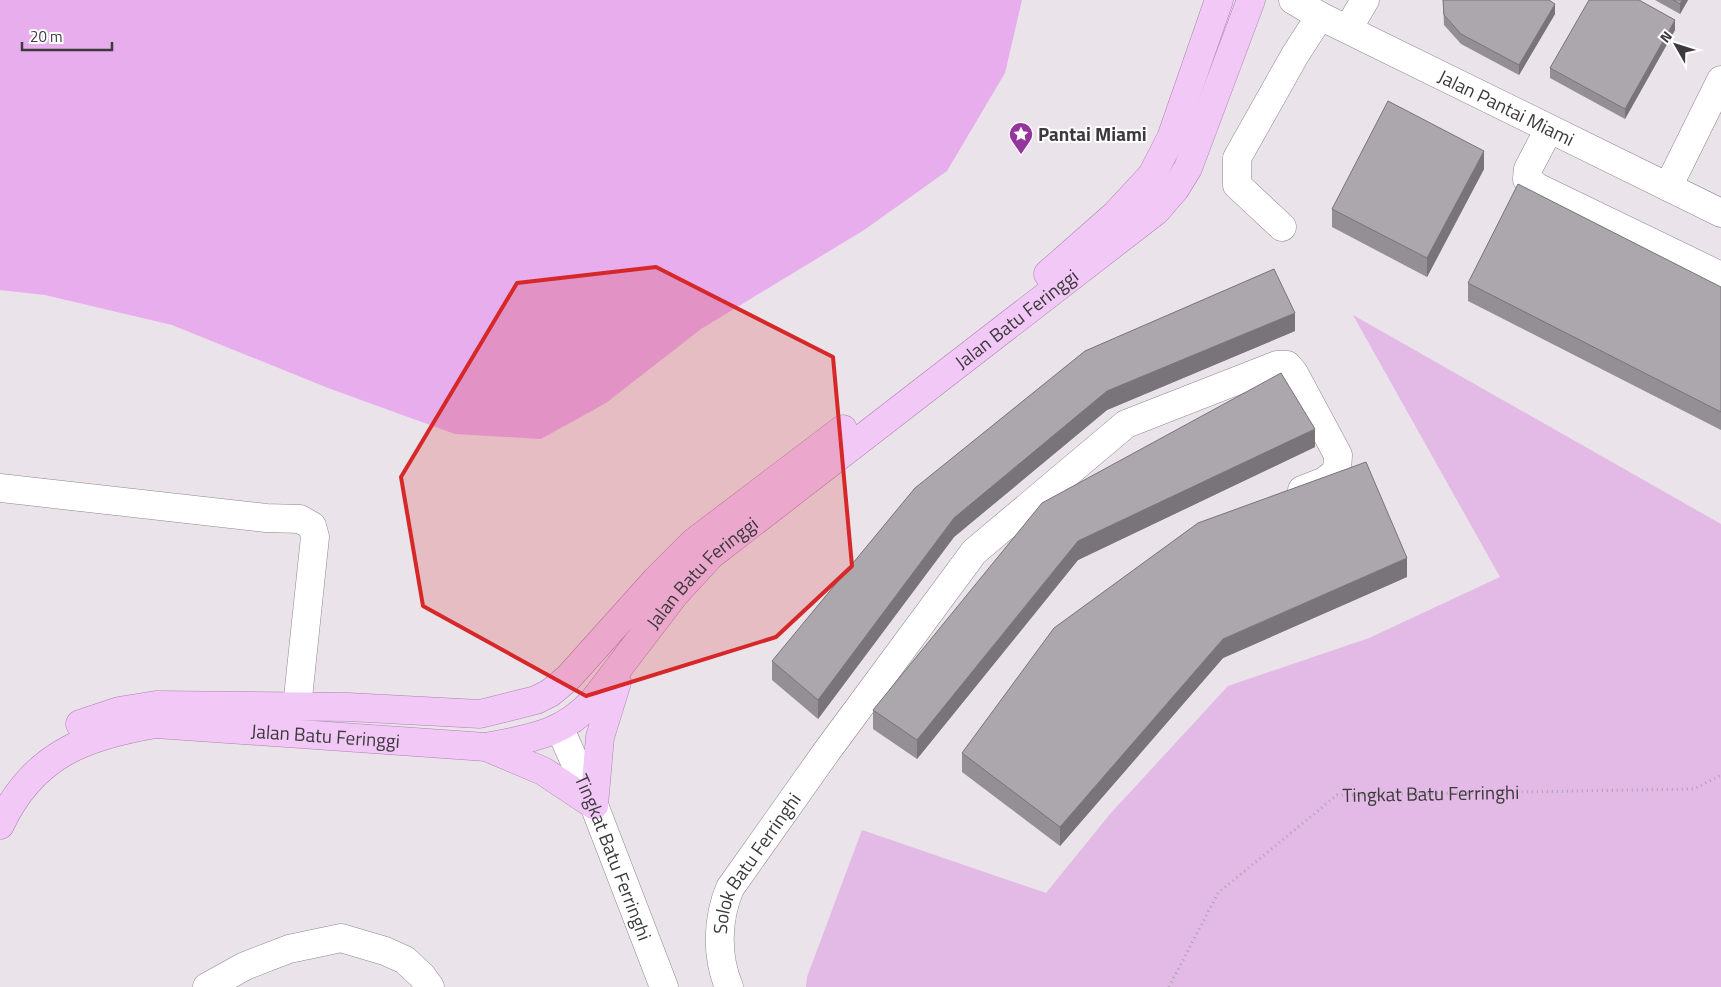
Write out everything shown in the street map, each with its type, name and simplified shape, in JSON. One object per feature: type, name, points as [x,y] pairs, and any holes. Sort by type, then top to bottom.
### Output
[{"type":"main road","name":"Jalan Batu Feringgi","points":[[0,791],[10,775],[41,746],[84,721],[119,711],[156,705],[297,707],[480,714],[519,705],[550,693],[568,678],[656,580],[694,542],[1047,274],[1135,196],[1152,175],[1163,156],[1219,0]]},
{"type":"main road","name":"Jalan Batu Feringgi","points":[[0,825],[23,786],[52,759],[92,738],[156,724],[486,747],[525,740],[560,729],[580,716],[623,664],[675,594],[711,555],[1156,211],[1175,189],[1188,168],[1251,0]]},
{"type":"main road","points":[[480,714],[522,716],[560,729],[579,683],[607,636]]},
{"type":"main road","points":[[486,747],[543,771],[594,804],[600,737],[623,664]]},
{"type":"street","name":"Jalan Pantai Miami","points":[[1293,0],[1320,16],[1721,214]]},
{"type":"street","points":[[1348,29],[1364,0]]},
{"type":"street","points":[[1282,226],[1237,185],[1237,158],[1295,55],[1320,16]]},
{"type":"street","points":[[1668,187],[1721,80]]},
{"type":"street","points":[[1549,128],[1528,169],[1527,179],[1537,187],[1721,276]]},
{"type":"street","name":"Solok Batu Ferringhi","points":[[728,987],[719,959],[722,906],[730,888],[827,750],[974,552],[1126,424],[1277,365],[1287,365],[1294,372],[1338,455],[1337,471],[1325,481],[1284,497]]},
{"type":"street","points":[[0,488],[266,518],[300,520],[312,526],[315,537],[297,707]]},
{"type":"street","name":"Tingkat Batu Ferringhi","points":[[560,729],[594,804],[664,987]]},
{"type":"street","points":[[206,987],[245,966],[289,949],[341,938],[385,951],[405,960],[422,976],[430,987]]},
{"type":"path","name":"Tingkat Batu Ferringhi","points":[[1169,987],[1218,893],[1337,795],[1694,789],[1721,775]]},
{"type":"highlighted area","points":[[656,267],[833,357],[852,566],[776,637],[586,696],[423,606],[401,477],[517,283]]},
{"type":"shaded area","points":[[0,0],[1022,0],[1005,73],[947,171],[864,230],[701,329],[606,403],[541,439],[455,434],[328,388],[172,325],[45,295],[0,290]]},
{"type":"shaded area","points":[[1353,315],[1721,524],[1721,987],[806,987],[807,977],[862,830],[1046,893],[1110,814],[1228,686],[1369,638],[1500,577]]},
{"type":"building","points":[[1443,0],[1549,0],[1555,4],[1519,65],[1461,34],[1444,15]]},
{"type":"building","points":[[1589,0],[1639,0],[1675,20],[1625,109],[1550,68]]},
{"type":"building","points":[[1673,0],[1682,0],[1680,4]]},
{"type":"building","points":[[1388,101],[1484,151],[1427,258],[1332,209]]},
{"type":"building","points":[[1518,184],[1721,287],[1721,412],[1468,283]]},
{"type":"building","points":[[1274,269],[1295,313],[1107,391],[954,518],[818,700],[772,661],[915,488],[1085,351]]},
{"type":"building","points":[[1281,373],[1315,429],[1078,541],[917,740],[873,710],[1042,503]]},
{"type":"building","points":[[1366,462],[1407,558],[1223,639],[1060,827],[962,753],[1054,628],[1198,523]]},
{"type":"place","name":"Pantai Miami","points":[[1021,155]]}]
